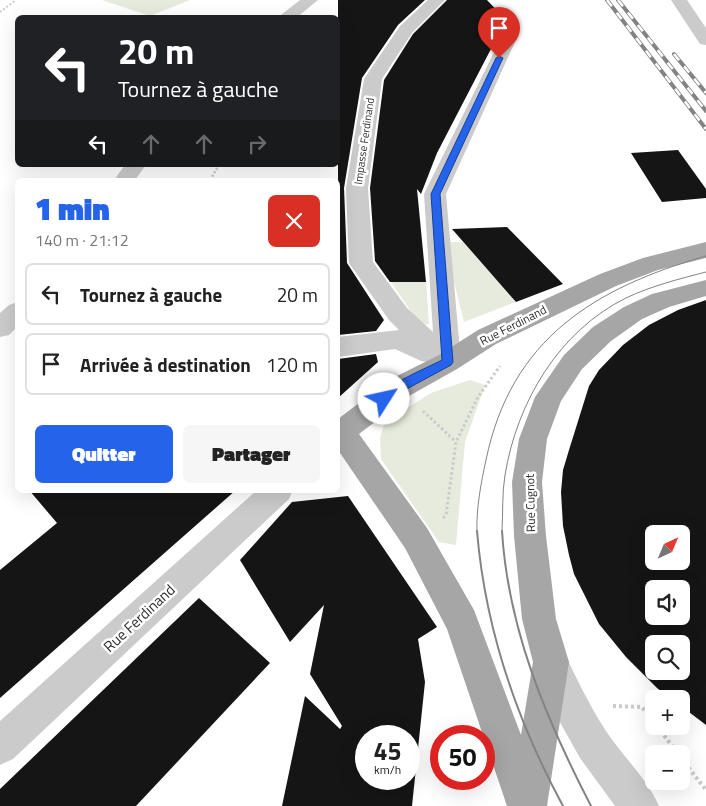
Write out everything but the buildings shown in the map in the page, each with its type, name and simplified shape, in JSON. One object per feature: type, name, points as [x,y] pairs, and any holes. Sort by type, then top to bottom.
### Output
[{"type":"main road","name":"Rue Ferdinand","points":[[340,433],[399,388],[448,362],[487,337],[608,280],[651,264],[706,250]]},
{"type":"main road","name":"Rue Cugnot","points":[[527,806],[551,662],[539,618],[527,482],[533,439],[549,397],[573,362],[602,334],[633,313],[661,300],[706,288]]},
{"type":"main road","points":[[340,435],[416,538],[462,622],[527,806]]},
{"type":"street","points":[[289,15],[310,0]]},
{"type":"street","name":"Impasse Ferdinand","points":[[437,0],[406,30],[373,79],[357,188],[361,263],[398,314],[448,362]]},
{"type":"street","points":[[679,0],[706,40]]},
{"type":"street","points":[[340,347],[398,339],[448,362],[435,194],[507,42]]},
{"type":"street","points":[[126,178],[134,167]]},
{"type":"street","points":[[0,328],[15,314]]},
{"type":"street","name":"Rue Ferdinand","points":[[0,746],[275,493]]},
{"type":"street","points":[[551,662],[570,704],[593,745],[639,806]]},
{"type":"path","points":[[0,12],[16,0]]},
{"type":"path","points":[[211,178],[218,167]]},
{"type":"path","points":[[416,538],[446,516],[456,442],[478,397],[506,356],[487,337]]},
{"type":"path","points":[[399,388],[456,442]]},
{"type":"path","points":[[690,770],[706,790]]},
{"type":"shaded area","points":[[102,0],[190,0],[152,15],[147,15]]},
{"type":"shaded area","points":[[449,242],[463,242],[516,302],[464,322],[453,278]]},
{"type":"shaded area","points":[[426,281],[429,324],[420,325],[391,282]]},
{"type":"shaded area","points":[[470,380],[485,385],[465,442],[456,545],[439,542],[381,459],[380,438],[385,422],[431,393]]},
{"type":"tram line","points":[[477,531],[482,478],[498,418],[515,382],[537,351],[563,325],[594,303],[628,284],[665,269],[706,256]]},
{"type":"tram line","points":[[502,531],[505,475],[511,448],[531,396],[561,349],[602,312],[626,298],[655,286],[706,272]]},
{"type":"tram line","points":[[477,531],[487,603],[506,673],[531,741],[563,806]]},
{"type":"tram line","points":[[502,531],[512,603],[532,673],[559,740],[591,806]]},
{"type":"railway","points":[[607,0],[706,129]]},
{"type":"railway","points":[[618,0],[706,111]]},
{"type":"railway","points":[[674,54],[706,93]]},
{"type":"route","points":[[384,399],[399,388],[448,362],[435,194],[499,58]]}]
